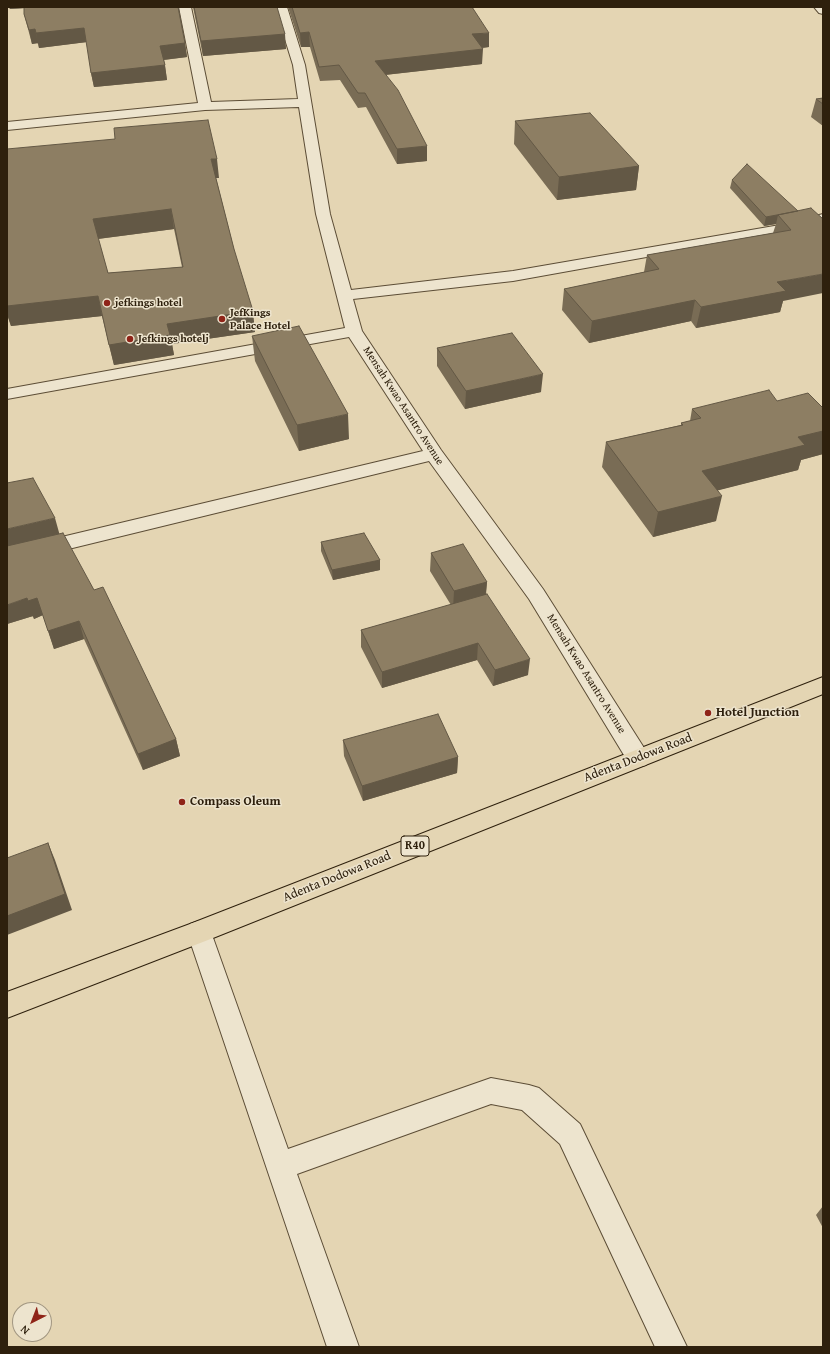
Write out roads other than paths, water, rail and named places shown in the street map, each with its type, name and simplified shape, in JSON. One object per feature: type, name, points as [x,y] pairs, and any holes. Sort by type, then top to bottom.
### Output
[{"type":"main road","name":"Adenta Dodowa Road","points":[[7,1005],[199,932],[823,685]]},
{"type":"street","points":[[185,7],[205,106]]},
{"type":"street","name":"Mensah Kwao Asantro Avenue","points":[[281,7],[299,65],[323,214],[354,331],[434,454],[536,594],[638,758]]},
{"type":"street","points":[[820,7],[823,11]]},
{"type":"street","points":[[7,126],[205,106],[306,103]]},
{"type":"street","points":[[345,295],[513,276],[780,229],[823,218]]},
{"type":"street","points":[[7,394],[354,331]]},
{"type":"street","points":[[7,557],[434,454]]},
{"type":"lane","points":[[199,932],[343,1347]]},
{"type":"lane","points":[[281,1166],[491,1091],[529,1098],[570,1134],[671,1347]]},
{"type":"place","name":"jefkings hotel","points":[[107,303]]},
{"type":"place","name":"JefKings Palace Hotel","points":[[222,319]]},
{"type":"place","name":"Jefkings hotelj","points":[[130,339]]},
{"type":"place","name":"Hotel Junction","points":[[708,713]]},
{"type":"place","name":"Compass Oleum","points":[[182,802]]}]
